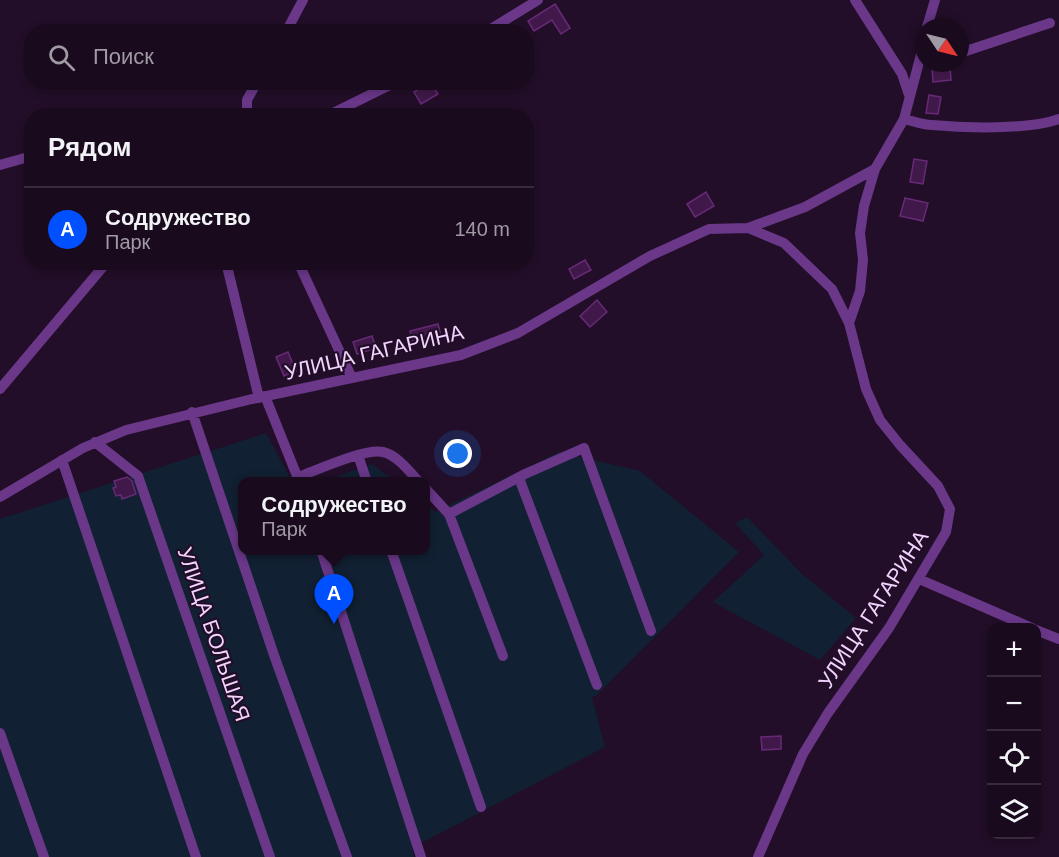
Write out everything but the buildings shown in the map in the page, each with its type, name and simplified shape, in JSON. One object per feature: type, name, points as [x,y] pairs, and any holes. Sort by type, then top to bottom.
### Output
[{"type":"street","points":[[290,24],[303,0]]},
{"type":"street","points":[[499,24],[538,0]]},
{"type":"street","points":[[855,0],[902,74],[909,95]]},
{"type":"street","points":[[930,18],[935,0]]},
{"type":"street","points":[[969,50],[1050,23]]},
{"type":"street","points":[[849,323],[860,291],[863,261],[860,233],[864,206],[874,169],[904,119],[909,95],[918,72]]},
{"type":"street","points":[[247,108],[247,100],[253,90]]},
{"type":"street","points":[[343,108],[380,90]]},
{"type":"street","points":[[904,119],[929,125],[1006,126],[1046,124],[1059,119]]},
{"type":"street","points":[[0,165],[24,158]]},
{"type":"street","name":"УЛИЦА ГАГАРИНА","points":[[0,497],[95,442],[126,430],[192,412],[461,355],[518,333],[650,256],[679,242],[709,229],[748,228],[805,207],[874,169]]},
{"type":"street","name":"УЛИЦА ГАГАРИНА","points":[[748,228],[784,243],[832,290],[849,323],[866,389],[880,420],[938,486],[950,509],[946,532],[919,579],[889,628],[828,714],[803,754],[758,857]]},
{"type":"street","points":[[0,389],[100,270]]},
{"type":"street","points":[[228,270],[262,397],[297,477]]},
{"type":"street","points":[[302,270],[352,378]]},
{"type":"street","points":[[192,412],[238,548]]},
{"type":"street","name":"УЛИЦА БОЛЬШАЯ","points":[[95,442],[138,476],[270,857]]},
{"type":"street","points":[[449,514],[584,448],[651,631]]},
{"type":"street","points":[[303,477],[369,451],[385,452],[400,462],[414,477]]},
{"type":"street","points":[[358,455],[365,477]]},
{"type":"street","points":[[62,460],[196,857]]},
{"type":"street","points":[[519,478],[597,685]]},
{"type":"street","points":[[430,493],[449,514],[503,656]]},
{"type":"street","points":[[240,555],[347,857]]},
{"type":"street","points":[[323,555],[421,857]]},
{"type":"street","points":[[393,555],[481,807]]},
{"type":"street","points":[[919,579],[1023,623]]},
{"type":"street","points":[[1041,632],[1059,639]]},
{"type":"street","points":[[0,733],[44,857]]},
{"type":"shaded area","points":[[266,433],[290,477],[238,477],[238,555],[430,555],[430,508],[435,512],[559,452],[640,471],[739,552],[596,696],[592,697],[605,747],[412,848],[414,857],[0,857],[0,519]]},
{"type":"shaded area","points":[[372,464],[390,477],[334,477]]},
{"type":"shaded area","points":[[747,517],[802,574],[856,618],[820,660],[713,602],[764,555],[735,523]]},
{"type":"place","name":"Содружество","points":[[334,624]]}]
